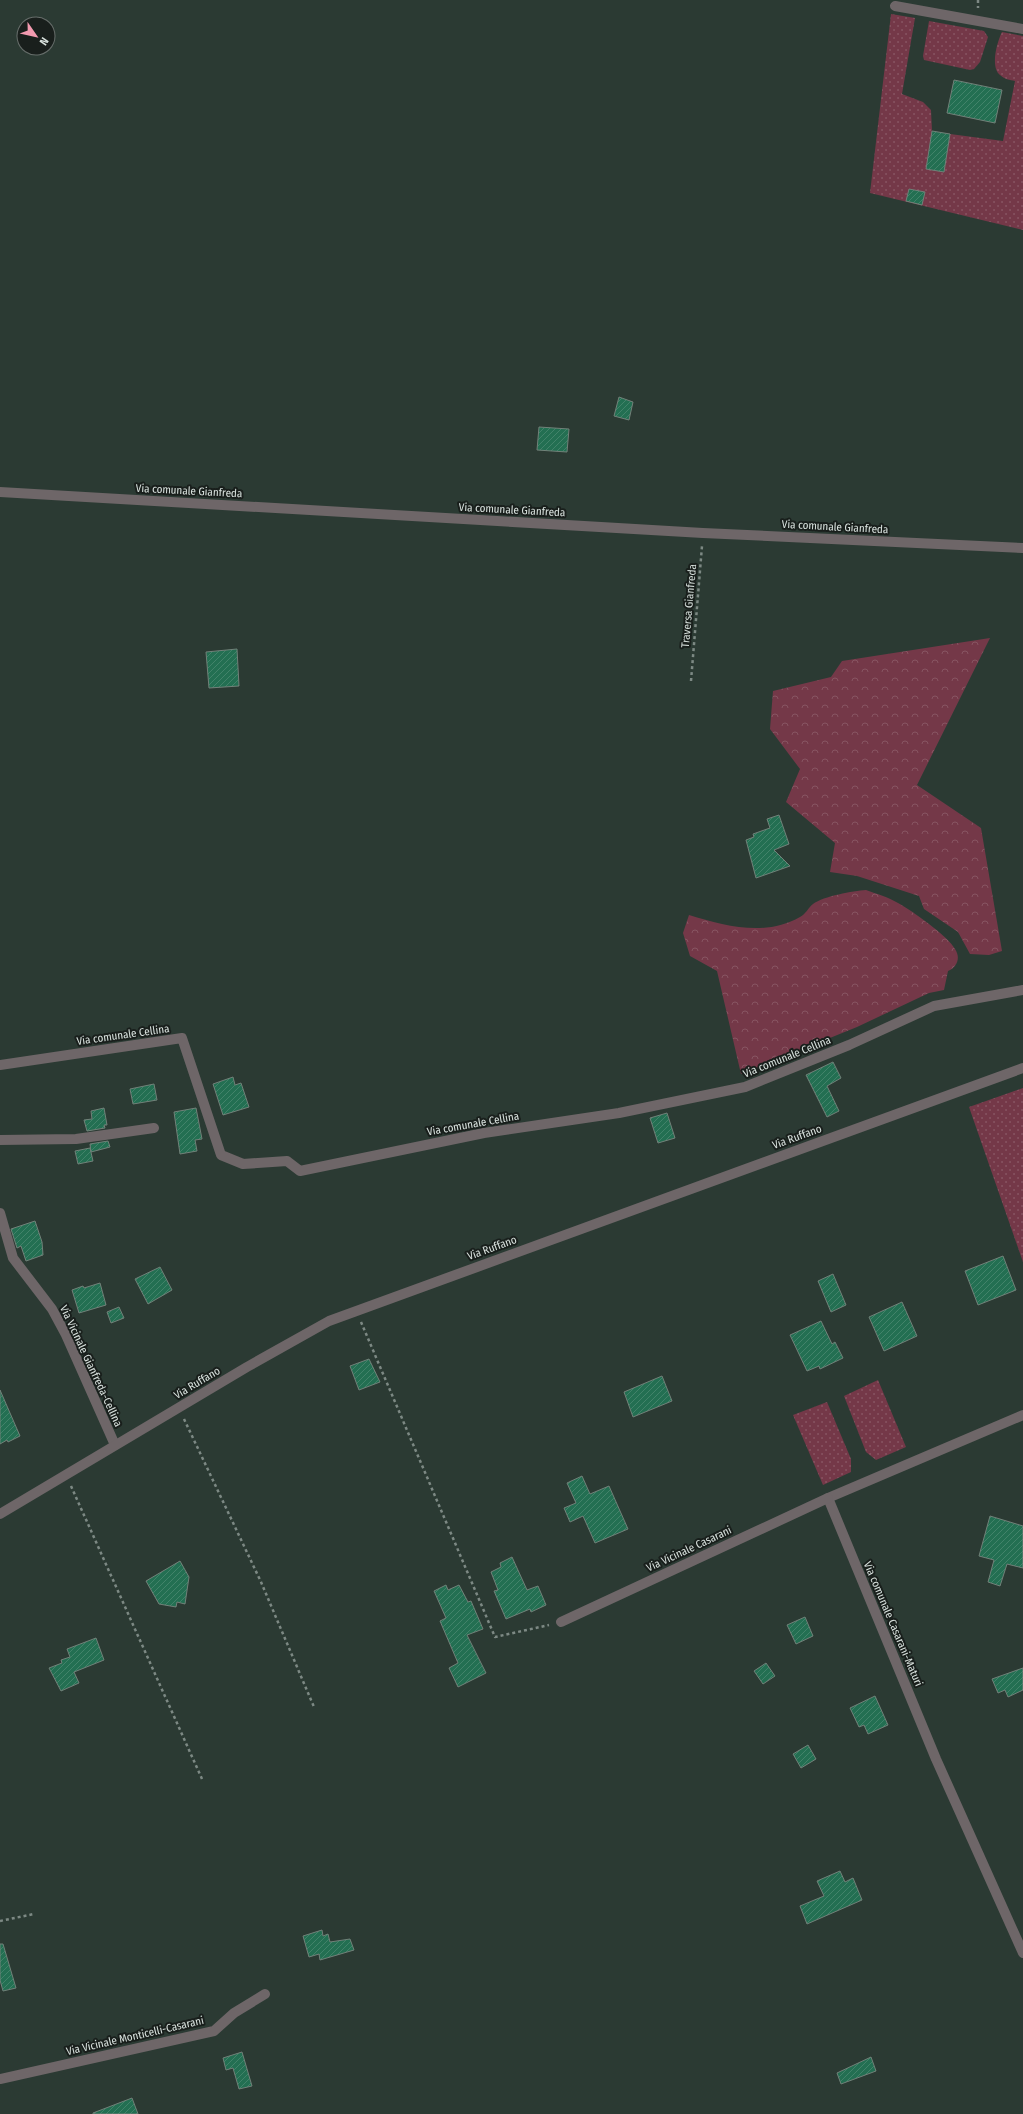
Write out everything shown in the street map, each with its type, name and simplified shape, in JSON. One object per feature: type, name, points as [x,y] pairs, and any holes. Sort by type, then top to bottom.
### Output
[{"type":"street","points":[[895,6],[1023,29]]},
{"type":"street","name":"Via comunale Gianfreda","points":[[0,492],[703,533],[1023,548]]},
{"type":"street","name":"Via comunale Cellina","points":[[0,1065],[182,1038],[221,1155],[243,1164],[287,1161],[300,1171],[484,1132],[620,1113],[745,1087],[849,1045],[934,1006],[1023,990]]},
{"type":"street","name":"Via Ruffano","points":[[0,1514],[178,1408],[329,1321],[1023,1068]]},
{"type":"street","points":[[0,1140],[76,1139],[154,1128]]},
{"type":"street","name":"Via Vicinale Gianfreda-Cellina","points":[[0,1213],[13,1258],[55,1316],[115,1445]]},
{"type":"street","points":[[828,1498],[1023,1415]]},
{"type":"street","name":"Via Vicinale Casarani","points":[[561,1622],[828,1498]]},
{"type":"street","name":"Via comunale Casarani-Maturi","points":[[828,1498],[936,1758],[1023,1953]]},
{"type":"street","name":"Via Vicinale Monticelli-Casarani","points":[[0,2079],[214,2030],[234,2013],[265,1994]]},
{"type":"path","name":"Traversa Gianfreda","points":[[691,681],[703,533]]},
{"type":"path","points":[[356,1311],[495,1637],[561,1622]]},
{"type":"path","points":[[178,1408],[261,1582],[314,1707]]},
{"type":"path","points":[[66,1475],[202,1779]]},
{"type":"path","points":[[0,1921],[34,1914]]},
{"type":"green space","points":[[891,14],[915,18],[902,94],[923,102],[931,110],[932,131],[926,169],[944,171],[950,134],[1003,141],[1015,81],[1003,77],[997,71],[995,66],[995,54],[1002,32],[1023,36],[1023,230],[870,193]]},
{"type":"green space","points":[[929,21],[984,31],[988,37],[980,62],[974,69],[970,70],[924,60],[923,56]]},
{"type":"green space","points":[[990,638],[917,785],[981,828],[1002,951],[989,955],[970,954],[958,932],[924,909],[919,896],[857,876],[830,872],[835,843],[786,802],[800,769],[770,729],[773,691],[831,677],[842,661]]},
{"type":"green space","points":[[866,890],[904,906],[945,937],[955,949],[958,959],[956,965],[948,971],[944,990],[929,993],[857,1027],[741,1074],[717,971],[690,956],[683,933],[689,915],[717,923],[745,928],[773,927],[800,917],[818,901],[831,896]]},
{"type":"green space","points":[[1023,1088],[1023,1262],[969,1107]]},
{"type":"green space","points":[[878,1380],[906,1447],[876,1460],[866,1452],[844,1396]]},
{"type":"green space","points":[[827,1402],[851,1459],[851,1472],[823,1485],[793,1415]]},
{"type":"building","points":[[954,80],[1002,90],[995,123],[947,113]]},
{"type":"building","points":[[932,131],[950,134],[944,172],[926,169]]},
{"type":"building","points":[[909,189],[925,192],[922,205],[906,201]]},
{"type":"building","points":[[619,397],[633,402],[629,420],[614,416]]},
{"type":"building","points":[[539,427],[569,429],[567,452],[537,450]]},
{"type":"building","points":[[237,649],[239,686],[209,688],[206,652]]},
{"type":"building","points":[[779,815],[789,844],[774,850],[790,866],[756,878],[746,840],[754,837],[753,834],[770,828],[767,819]]},
{"type":"building","points":[[833,1062],[841,1078],[827,1086],[839,1111],[827,1117],[806,1075]]},
{"type":"building","points":[[233,1077],[235,1085],[241,1083],[249,1107],[223,1115],[213,1084]]},
{"type":"building","points":[[154,1084],[157,1100],[133,1104],[130,1089]]},
{"type":"building","points":[[104,1108],[107,1125],[104,1125],[105,1128],[87,1131],[84,1120],[92,1119],[91,1111]]},
{"type":"building","points":[[196,1108],[202,1139],[195,1140],[197,1151],[180,1154],[174,1112]]},
{"type":"building","points":[[667,1113],[675,1138],[658,1143],[650,1118]]},
{"type":"building","points":[[108,1141],[110,1147],[91,1152],[90,1144]]},
{"type":"building","points":[[90,1148],[93,1161],[78,1164],[75,1151]]},
{"type":"building","points":[[35,1221],[42,1242],[43,1255],[26,1261],[21,1246],[17,1248],[11,1229]]},
{"type":"building","points":[[1003,1256],[1016,1290],[978,1305],[965,1271]]},
{"type":"building","points":[[160,1267],[172,1290],[148,1304],[135,1279]]},
{"type":"building","points":[[833,1274],[846,1305],[831,1312],[818,1281]]},
{"type":"building","points":[[100,1283],[106,1305],[79,1313],[72,1290],[83,1286],[84,1288]]},
{"type":"building","points":[[902,1302],[917,1336],[884,1351],[869,1317]]},
{"type":"building","points":[[119,1307],[124,1318],[111,1323],[107,1312]]},
{"type":"building","points":[[821,1321],[832,1344],[835,1342],[843,1358],[820,1369],[819,1366],[807,1371],[790,1335]]},
{"type":"building","points":[[369,1359],[380,1382],[359,1390],[350,1366]]},
{"type":"building","points":[[662,1376],[672,1401],[633,1417],[624,1392]]},
{"type":"building","points":[[0,1390],[20,1436],[0,1444]]},
{"type":"building","points":[[582,1476],[590,1494],[609,1486],[628,1529],[595,1543],[583,1516],[570,1522],[564,1508],[576,1503],[567,1483]]},
{"type":"building","points":[[990,1516],[1023,1526],[1023,1568],[1007,1564],[1000,1586],[988,1582],[994,1560],[979,1556]]},
{"type":"building","points":[[512,1557],[527,1590],[538,1586],[546,1605],[531,1612],[530,1609],[506,1619],[494,1591],[498,1590],[491,1572],[501,1567],[500,1563]]},
{"type":"building","points":[[180,1561],[189,1577],[185,1604],[177,1602],[176,1607],[159,1604],[146,1581]]},
{"type":"building","points":[[446,1585],[448,1590],[459,1585],[468,1602],[471,1601],[483,1629],[467,1635],[486,1673],[458,1687],[449,1668],[458,1663],[440,1621],[446,1618],[434,1591]]},
{"type":"building","points":[[805,1617],[813,1636],[796,1644],[787,1625]]},
{"type":"building","points":[[96,1638],[104,1660],[74,1672],[79,1683],[61,1691],[49,1668],[62,1663],[61,1660],[70,1657],[67,1649]]},
{"type":"building","points":[[766,1663],[775,1676],[763,1684],[754,1671]]},
{"type":"building","points":[[1023,1668],[1023,1690],[1008,1697],[1005,1690],[998,1693],[992,1679]]},
{"type":"building","points":[[875,1696],[888,1725],[868,1734],[864,1725],[859,1727],[850,1708]]},
{"type":"building","points":[[808,1745],[816,1759],[801,1768],[793,1754]]},
{"type":"building","points":[[840,1871],[845,1882],[853,1878],[862,1900],[807,1924],[800,1906],[824,1896],[817,1881]]},
{"type":"building","points":[[322,1930],[323,1936],[328,1934],[330,1942],[350,1939],[354,1950],[320,1960],[319,1954],[309,1957],[303,1936]]},
{"type":"building","points":[[0,1944],[3,1944],[16,1988],[3,1991],[0,1980]]},
{"type":"building","points":[[242,2052],[252,2086],[239,2089],[233,2068],[226,2070],[223,2058]]},
{"type":"building","points":[[871,2057],[876,2071],[841,2084],[837,2073]]},
{"type":"building","points":[[132,2098],[138,2114],[93,2114],[93,2113]]}]
